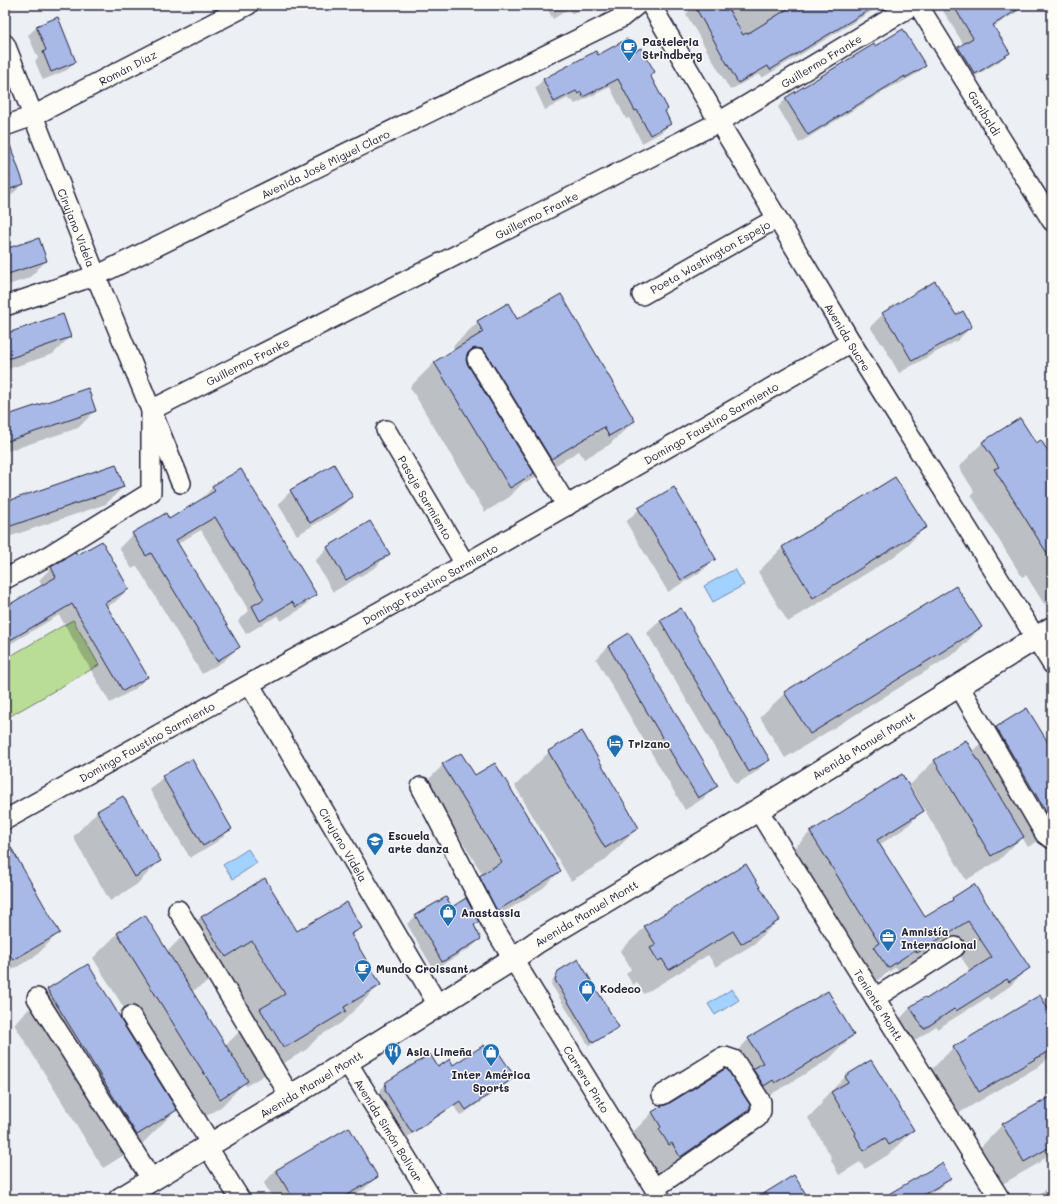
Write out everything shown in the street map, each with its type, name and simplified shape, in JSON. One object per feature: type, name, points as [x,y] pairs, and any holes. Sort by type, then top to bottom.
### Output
[{"type":"main road","name":"Avenida Manuel Montt","points":[[120,1199],[347,1062],[513,959],[537,942],[758,810],[1044,633]]},
{"type":"street","name":"Román Díaz","points":[[5,126],[33,116],[248,5]]},
{"type":"street","name":"Avenida José Miguel Claro","points":[[5,306],[96,276],[621,18],[638,5]]},
{"type":"street","name":"Avenida Sucre","points":[[651,5],[850,342],[1044,633],[1052,664]]},
{"type":"street","name":"Guillermo Franke","points":[[150,410],[719,122],[913,5]]},
{"type":"street","name":"Garibaldi","points":[[918,5],[1052,221]]},
{"type":"street","name":"Cirujano Videla","points":[[5,44],[96,276],[181,483]]},
{"type":"street","name":"Poeta Washington Espejo","points":[[642,295],[777,218]]},
{"type":"street","name":"Domingo Faustino Sarmiento","points":[[5,820],[465,564],[850,342]]},
{"type":"street","points":[[477,359],[567,506]]},
{"type":"street","name":"Cirujano Videla","points":[[5,579],[48,556],[151,492],[150,410]]},
{"type":"street","name":"Pasaje Sarmiento","points":[[386,430],[465,564]]},
{"type":"street","name":"Cirujano Videla","points":[[250,685],[438,1005]]},
{"type":"street","points":[[958,686],[1045,834],[1052,839]]},
{"type":"street","name":"Carrera Pinto","points":[[420,787],[494,928],[658,1194]]},
{"type":"street","name":"Teniente Montt","points":[[758,810],[1000,1199]]},
{"type":"street","points":[[178,910],[290,1096]]},
{"type":"street","points":[[875,998],[955,947]]},
{"type":"street","points":[[37,998],[152,1180]]},
{"type":"street","points":[[131,1016],[240,1199]]},
{"type":"street","points":[[658,1194],[757,1118],[761,1111],[761,1102],[734,1060],[725,1057],[662,1095]]},
{"type":"street","name":"Avenida Simón Bolívar","points":[[347,1062],[432,1199]]},
{"type":"green space","points":[[73,620],[99,665],[5,719],[5,659]]},
{"type":"water","points":[[735,569],[744,585],[713,602],[704,586]]},
{"type":"water","points":[[248,849],[257,863],[233,879],[223,865]]},
{"type":"water","points":[[732,989],[739,1000],[715,1015],[708,1004]]},
{"type":"building","points":[[694,5],[726,5],[743,35],[794,5],[877,5],[770,70],[768,66],[738,83]]},
{"type":"building","points":[[953,5],[1025,5],[993,25],[1010,53],[975,74],[958,47],[973,38]]},
{"type":"building","points":[[58,17],[76,62],[51,72],[43,52],[46,50],[36,26]]},
{"type":"building","points":[[903,29],[926,66],[905,78],[905,76],[808,135],[785,98],[874,44],[875,46]]},
{"type":"building","points":[[627,39],[635,51],[641,48],[655,72],[650,75],[668,109],[665,111],[671,124],[650,135],[618,79],[583,97],[581,92],[578,94],[576,91],[554,102],[543,79],[596,51],[598,55]]},
{"type":"building","points":[[5,137],[7,137],[24,184],[5,191]]},
{"type":"building","points":[[39,238],[47,261],[5,275],[5,249]]},
{"type":"building","points":[[935,281],[956,315],[963,311],[972,327],[912,361],[895,331],[882,313]]},
{"type":"building","points":[[561,294],[635,421],[609,436],[604,427],[551,459],[486,353],[482,349],[472,349],[467,354],[466,360],[468,365],[534,473],[510,488],[434,362],[483,332],[477,321],[508,303],[517,319]]},
{"type":"building","points":[[63,314],[71,337],[5,360],[5,334]]},
{"type":"building","points":[[88,388],[96,411],[5,442],[5,416]]},
{"type":"building","points":[[1020,418],[1036,443],[1041,440],[1052,458],[1052,561],[994,469],[999,467],[982,442]]},
{"type":"building","points":[[116,464],[124,487],[5,528],[5,502]]},
{"type":"building","points":[[334,464],[353,497],[310,523],[290,490]]},
{"type":"building","points":[[241,469],[317,595],[296,607],[292,602],[260,621],[252,606],[264,599],[215,517],[176,540],[240,647],[217,661],[151,553],[146,556],[132,533],[166,513],[169,519],[215,491],[212,486]]},
{"type":"building","points":[[895,477],[927,527],[813,598],[782,547]]},
{"type":"building","points":[[674,487],[716,559],[681,580],[638,508]]},
{"type":"building","points":[[370,521],[390,554],[346,580],[327,547]]},
{"type":"building","points":[[102,541],[129,589],[105,603],[148,677],[123,691],[72,604],[5,643],[5,607],[56,577],[51,567],[76,552],[77,555]]},
{"type":"building","points":[[956,586],[982,627],[810,734],[784,692]]},
{"type":"building","points":[[681,608],[770,760],[749,772],[660,620]]},
{"type":"building","points":[[629,633],[718,786],[698,798],[608,646]]},
{"type":"building","points":[[1027,708],[1052,749],[1052,822],[996,727]]},
{"type":"building","points":[[582,731],[639,828],[605,848],[548,751]]},
{"type":"building","points":[[966,740],[1024,837],[991,856],[934,760]]},
{"type":"building","points":[[461,753],[475,775],[495,763],[561,871],[497,911],[479,876],[502,862],[442,764]]},
{"type":"building","points":[[192,759],[232,829],[203,846],[162,776]]},
{"type":"building","points":[[902,774],[924,811],[877,840],[925,917],[953,900],[952,898],[974,884],[1030,968],[1009,982],[1007,979],[956,1011],[954,1009],[924,1029],[910,1007],[925,997],[926,999],[992,957],[968,921],[917,953],[915,950],[888,968],[873,947],[879,943],[810,832]]},
{"type":"building","points":[[123,796],[161,861],[135,877],[97,811]]},
{"type":"building","points":[[5,837],[60,933],[13,960],[5,946]]},
{"type":"building","points":[[746,864],[780,920],[741,944],[733,931],[669,970],[662,959],[658,961],[650,948],[656,945],[644,926]]},
{"type":"building","points":[[265,878],[297,931],[347,902],[362,928],[351,934],[381,985],[344,1007],[346,1011],[284,1048],[260,1009],[285,994],[252,941],[226,957],[201,917]]},
{"type":"building","name":"Anastassia","points":[[446,897],[452,907],[466,898],[479,922],[474,925],[481,939],[442,962],[415,915]]},
{"type":"building","points":[[145,915],[248,1081],[220,1099],[117,933]]},
{"type":"building","name":"Kodeco","points":[[578,959],[619,1027],[593,1043],[555,980],[558,971]]},
{"type":"building","points":[[88,964],[177,1110],[137,1135],[47,989]]},
{"type":"building","points":[[828,991],[854,1035],[775,1083],[773,1080],[764,1086],[753,1069],[763,1063],[748,1038]]},
{"type":"building","points":[[1040,995],[1052,1016],[1052,1049],[979,1092],[953,1047]]},
{"type":"building","points":[[484,1045],[490,1055],[497,1050],[515,1077],[466,1110],[460,1101],[412,1133],[385,1090],[386,1082],[430,1054],[438,1067],[450,1059],[453,1065]]},
{"type":"building","points":[[871,1060],[914,1130],[889,1145],[885,1138],[864,1151],[855,1135],[856,1133],[831,1092],[848,1082],[845,1076]]},
{"type":"building","points":[[727,1069],[750,1105],[749,1110],[680,1157],[672,1143],[669,1145],[659,1129],[661,1127],[652,1112],[668,1104]]},
{"type":"building","points":[[1052,1096],[1052,1146],[1024,1162],[1002,1124]]},
{"type":"building","points":[[349,1127],[378,1177],[340,1199],[293,1199],[276,1170]]},
{"type":"building","points":[[942,1163],[951,1179],[916,1199],[880,1199]]},
{"type":"building","points":[[794,1175],[809,1199],[755,1199]]},
{"type":"place","name":"Pasteleria Strindberg","points":[[629,62]]},
{"type":"place","name":"Trizano","points":[[615,758]]},
{"type":"place","name":"Escuela arte danza","points":[[375,856]]},
{"type":"place","name":"Anastassia","points":[[448,927]]},
{"type":"place","name":"Amnistía Internacional","points":[[888,952]]},
{"type":"place","name":"Mundo Croissant","points":[[363,983]]},
{"type":"place","name":"Kodeco","points":[[587,1003]]},
{"type":"place","name":"Asia Limeña","points":[[393,1066]]},
{"type":"place","name":"Inter América Sports","points":[[491,1067]]}]
